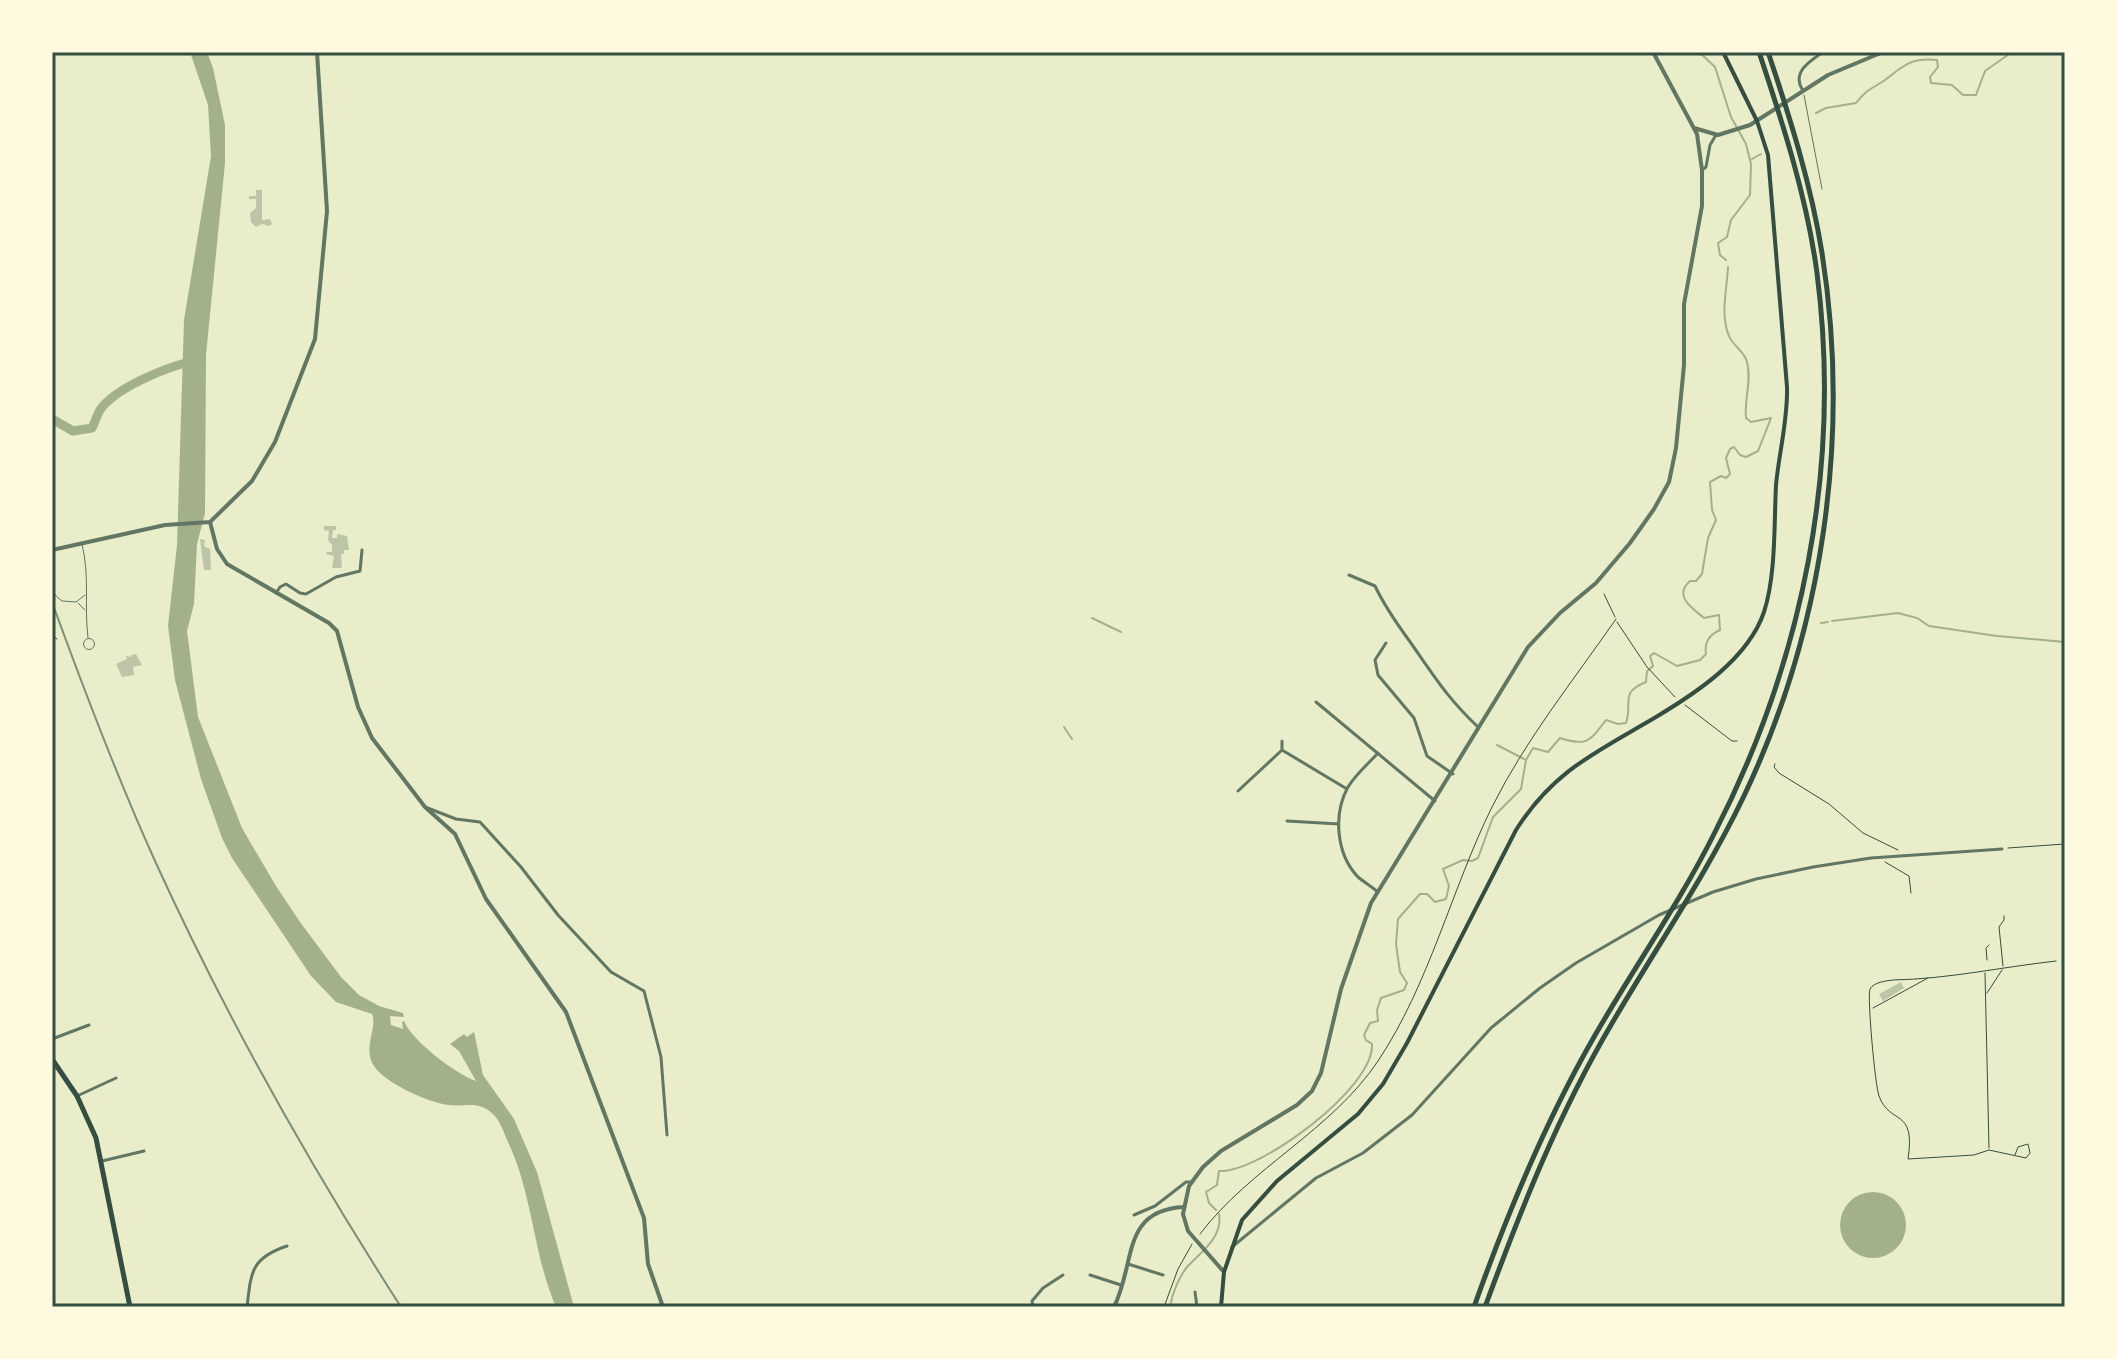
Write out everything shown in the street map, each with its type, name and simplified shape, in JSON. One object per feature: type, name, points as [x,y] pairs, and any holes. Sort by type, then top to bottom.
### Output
[{"type":"highway","points":[[1474,1307],[1517,1192],[1548,1127],[1593,1039],[1712,838],[1756,744],[1789,650],[1812,547],[1821,479],[1825,402],[1820,309],[1808,223],[1783,125],[1759,52]]},
{"type":"highway","points":[[1485,1307],[1531,1182],[1568,1105],[1610,1025],[1689,897],[1743,798],[1779,710],[1801,637],[1823,533],[1830,480],[1834,400],[1831,334],[1818,231],[1791,122],[1768,52]]},
{"type":"highway","points":[[52,1059],[77,1096],[90,1123],[102,1161],[130,1307]]},
{"type":"main road","points":[[1221,1307],[1224,1272],[1242,1220],[1260,1198],[1358,1114],[1383,1084],[1516,830],[1541,795],[1589,755],[1680,702],[1715,675],[1747,644],[1763,616],[1769,588],[1777,475],[1788,407],[1769,162],[1757,121],[1723,52]]},
{"type":"street","points":[[54,549],[169,524],[210,522],[252,481],[275,442],[315,339],[327,211],[317,52]]},
{"type":"street","points":[[1224,1272],[1191,1237],[1185,1224],[1184,1207],[1191,1182],[1221,1151],[1297,1105],[1312,1091],[1321,1073],[1341,989],[1357,940],[1378,892],[1528,647],[1612,566],[1654,509],[1669,482],[1676,448],[1684,365],[1686,288],[1702,206],[1702,170],[1694,128],[1653,52]]},
{"type":"street","points":[[1802,89],[1798,82],[1799,75],[1823,52]]},
{"type":"street","points":[[1694,128],[1716,135],[1757,121],[1802,89],[1852,63],[1883,52]]},
{"type":"street","points":[[1702,170],[1706,167],[1710,145],[1716,135]]},
{"type":"street","points":[[210,522],[217,549],[224,560],[337,631],[352,689],[366,726],[425,807],[458,838],[486,899],[566,1012],[633,1189],[645,1226],[648,1264],[663,1307]]},
{"type":"street","points":[[276,593],[286,584],[306,594],[336,577],[360,571],[362,550]]},
{"type":"street","points":[[1349,575],[1375,586],[1385,608],[1428,672],[1453,704],[1480,728]]},
{"type":"street","points":[[1386,643],[1375,660],[1378,675],[1414,718],[1427,756],[1453,774]]},
{"type":"street","points":[[1316,702],[1435,801]]},
{"type":"street","points":[[1247,791],[1240,789],[1282,750],[1282,741]]},
{"type":"street","points":[[1282,750],[1347,789]]},
{"type":"street","points":[[1378,753],[1347,789],[1339,824],[1343,850],[1349,864],[1378,892]]},
{"type":"street","points":[[425,807],[456,819],[480,822],[521,867],[558,915],[611,972],[644,991],[661,1057],[667,1135]]},
{"type":"street","points":[[1287,821],[1339,824]]},
{"type":"street","points":[[1231,1248],[1316,1178],[1363,1153],[1412,1115],[1491,1028],[1540,988],[1587,956],[1659,915],[1713,892],[1756,879],[1877,857],[2002,849]]},
{"type":"street","points":[[52,1039],[89,1025]]},
{"type":"street","points":[[77,1096],[116,1078]]},
{"type":"street","points":[[102,1161],[144,1151]]},
{"type":"street","points":[[1134,1215],[1155,1206],[1186,1182],[1191,1182]]},
{"type":"street","points":[[1114,1307],[1123,1286],[1136,1231],[1145,1220],[1164,1209],[1184,1207]]},
{"type":"street","points":[[247,1307],[253,1267],[267,1255],[287,1246]]},
{"type":"street","points":[[1128,1264],[1163,1275]]},
{"type":"street","points":[[1033,1307],[1032,1301],[1043,1288],[1063,1275]]},
{"type":"street","points":[[1090,1275],[1123,1286]]},
{"type":"street","points":[[1195,1292],[1197,1307]]},
{"type":"lane","points":[[1802,89],[1822,189]]},
{"type":"lane","points":[[82,542],[88,572],[88,638]]},
{"type":"lane","points":[[52,585],[58,599],[76,602],[86,611]]},
{"type":"lane","points":[[76,602],[87,594]]},
{"type":"path","points":[[1604,594],[1647,667],[1680,702]]},
{"type":"path","points":[[1200,1234],[1216,1213],[1253,1178],[1334,1113],[1376,1064],[1403,1016],[1466,866],[1517,760],[1616,619]]},
{"type":"path","points":[[52,635],[57,639]]},
{"type":"path","points":[[1688,708],[1734,742],[1737,741]]},
{"type":"path","points":[[1775,764],[1779,773],[1829,804],[1863,833],[1904,852]]},
{"type":"path","points":[[2002,849],[2065,844]]},
{"type":"path","points":[[1877,857],[1909,876],[1911,893]]},
{"type":"path","points":[[1985,995],[2002,968],[1999,927],[2004,916]]},
{"type":"path","points":[[1987,960],[1986,948],[1989,945]]},
{"type":"path","points":[[2015,1155],[1989,1150],[1974,1155],[1908,1159],[1909,1130],[1902,1119],[1885,1106],[1878,1091],[1869,994],[1872,987],[1881,982],[1985,973],[2056,961]]},
{"type":"path","points":[[1985,973],[1989,1150]]},
{"type":"path","points":[[1872,1009],[1930,977]]},
{"type":"path","points":[[1164,1307],[1178,1269],[1192,1244]]},
{"type":"shaded area","points":[[190,52],[207,52],[225,125],[225,163],[206,355],[205,513],[197,544],[194,604],[187,631],[198,717],[242,828],[276,886],[341,977],[359,995],[379,1006],[403,1013],[404,1017],[390,1016],[391,1025],[403,1029],[404,1021],[416,1038],[436,1056],[476,1081],[459,1051],[450,1044],[464,1034],[467,1037],[474,1032],[483,1075],[514,1119],[537,1172],[574,1307],[556,1307],[542,1266],[523,1183],[496,1118],[483,1107],[449,1105],[419,1096],[388,1079],[374,1066],[369,1052],[372,1014],[336,1002],[311,976],[232,858],[201,779],[175,680],[168,626],[177,545],[184,320],[211,156],[208,105]]},
{"type":"shaded area","points":[[1873,1192],[1886,1194],[1901,1207],[1906,1225],[1904,1238],[1891,1253],[1873,1258],[1860,1256],[1845,1243],[1840,1225],[1842,1212],[1855,1197]]},
{"type":"building","points":[[256,190],[262,190],[262,220],[270,219],[272,224],[269,226],[262,224],[256,227],[251,222],[250,213],[256,208],[256,199],[249,199],[249,196],[256,196]]},
{"type":"building","points":[[324,526],[336,526],[332,538],[337,538],[337,534],[347,536],[349,550],[341,554],[342,568],[332,568],[334,556],[326,554],[332,552],[332,545],[328,540],[329,531],[324,530]]},
{"type":"building","points":[[200,539],[205,540],[204,546],[210,549],[211,570],[204,570]]},
{"type":"building","points":[[136,654],[142,665],[133,667],[134,675],[122,677],[116,664],[127,659],[126,656]]},
{"type":"building","points":[[1901,982],[1904,988],[1883,1001],[1879,994]]},
{"type":"waterway","points":[[1699,52],[1715,67],[1751,164],[1750,195],[1731,220],[1727,237],[1718,243],[1720,255],[1726,260]]},
{"type":"waterway","points":[[1816,113],[1826,108],[1856,103],[1866,92],[1903,67],[1920,60],[1937,60],[1938,67],[1930,77],[1931,83],[1952,85],[1963,95],[1976,95],[1985,71],[2012,52]]},
{"type":"waterway","points":[[1752,159],[1761,154]]},
{"type":"waterway","points":[[1216,1210],[1209,1203],[1206,1192],[1217,1185],[1219,1171],[1237,1168],[1261,1158],[1286,1143],[1336,1104],[1355,1082],[1368,1062],[1372,1044],[1364,1035],[1370,1023],[1378,1021],[1377,1010],[1381,998],[1404,990],[1407,983],[1400,972],[1396,944],[1398,919],[1420,894],[1427,894],[1435,902],[1446,899],[1449,886],[1443,869],[1463,860],[1478,858],[1493,817],[1521,789],[1526,760],[1533,748],[1548,752],[1560,738],[1582,742],[1596,733],[1606,720],[1626,723],[1628,699],[1632,690],[1646,682],[1647,671],[1653,666],[1650,656],[1654,653],[1677,666],[1700,660],[1706,654],[1708,639],[1720,630],[1719,615],[1704,618],[1686,601],[1683,592],[1690,581],[1696,581],[1702,574],[1708,538],[1716,520],[1710,482],[1730,474],[1726,458],[1730,449],[1734,447],[1746,457],[1758,451],[1771,418],[1751,422],[1746,418],[1747,362],[1726,328],[1728,267]]},
{"type":"waterway","points":[[52,419],[73,431],[92,428],[100,410],[117,394],[154,374],[189,362]]},
{"type":"waterway","points":[[1832,621],[1898,613],[1917,618],[1929,626],[2065,642]]},
{"type":"waterway","points":[[1092,618],[1121,632]]},
{"type":"waterway","points":[[1821,623],[1828,622]]},
{"type":"waterway","points":[[1064,727],[1072,739]]},
{"type":"waterway","points":[[1497,745],[1524,759]]},
{"type":"waterway","points":[[1170,1307],[1182,1275],[1215,1237],[1219,1214]]},
{"type":"railway","points":[[52,602],[127,797],[210,976],[301,1144],[401,1307]]}]
